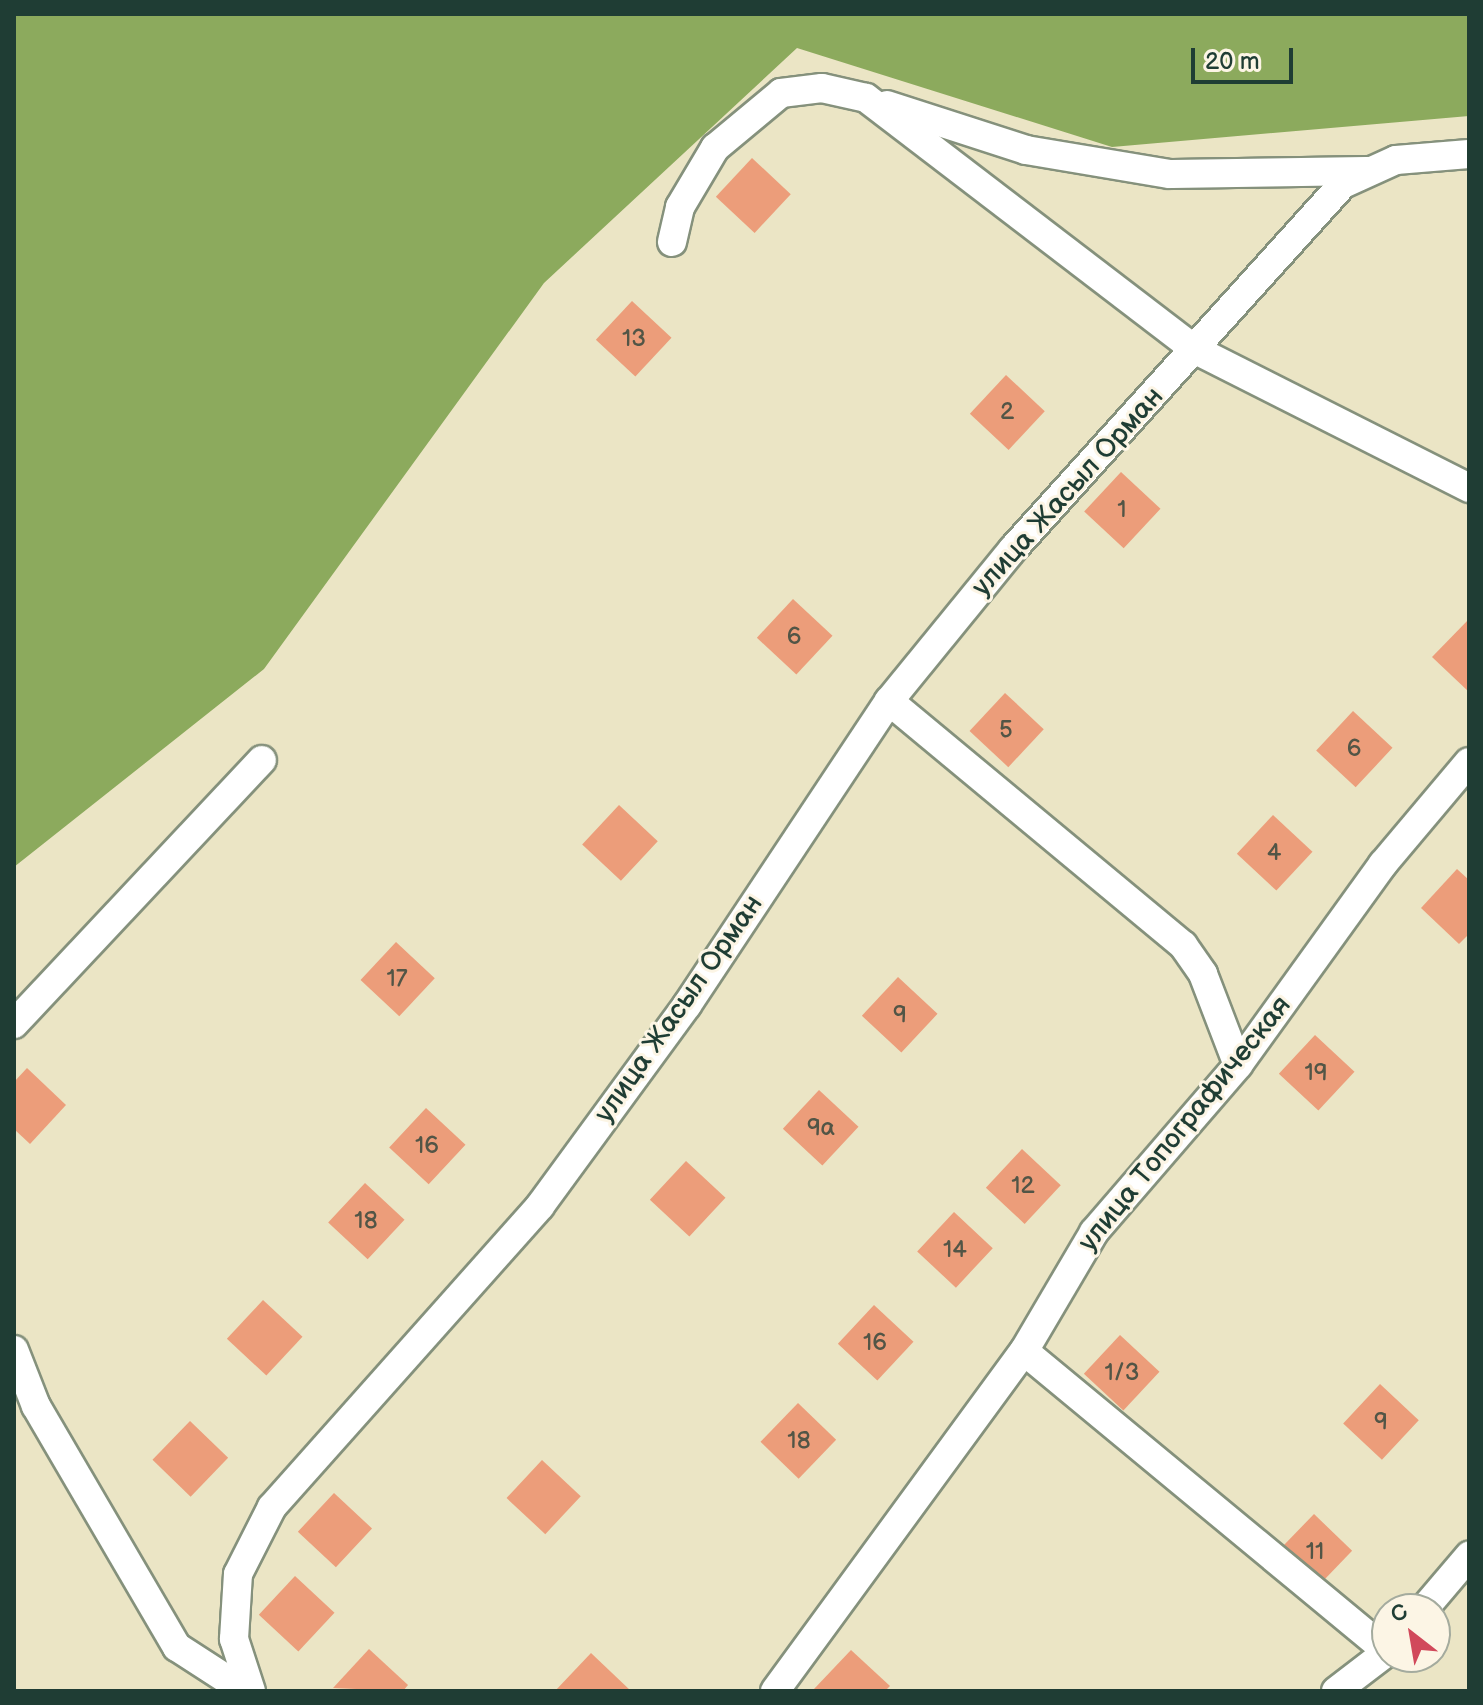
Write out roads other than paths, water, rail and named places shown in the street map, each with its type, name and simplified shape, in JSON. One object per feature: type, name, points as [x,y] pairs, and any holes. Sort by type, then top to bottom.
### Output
[{"type":"street","points":[[672,242],[680,207],[715,148],[781,93],[822,88],[866,98],[1026,150],[1170,174],[1369,171],[1429,153],[1469,154]]},
{"type":"street","points":[[866,98],[1196,350],[1469,488]]},
{"type":"street","name":"улица Жасыл Орман","points":[[248,1691],[234,1639],[238,1574],[272,1507],[540,1206],[687,1005],[889,701],[1013,549],[1343,184],[1369,171]]},
{"type":"street","points":[[889,701],[1183,945],[1203,974],[1238,1065]]},
{"type":"street","points":[[14,1024],[262,760]]},
{"type":"street","name":"улица Топографическая","points":[[775,1691],[1024,1351],[1094,1232],[1238,1065],[1383,864],[1469,762]]},
{"type":"street","points":[[14,1350],[36,1406],[177,1647],[248,1691]]},
{"type":"street","points":[[1024,1351],[1371,1638]]},
{"type":"street","points":[[1438,1593],[1469,1556]]},
{"type":"street","points":[[1336,1691],[1371,1664]]}]
